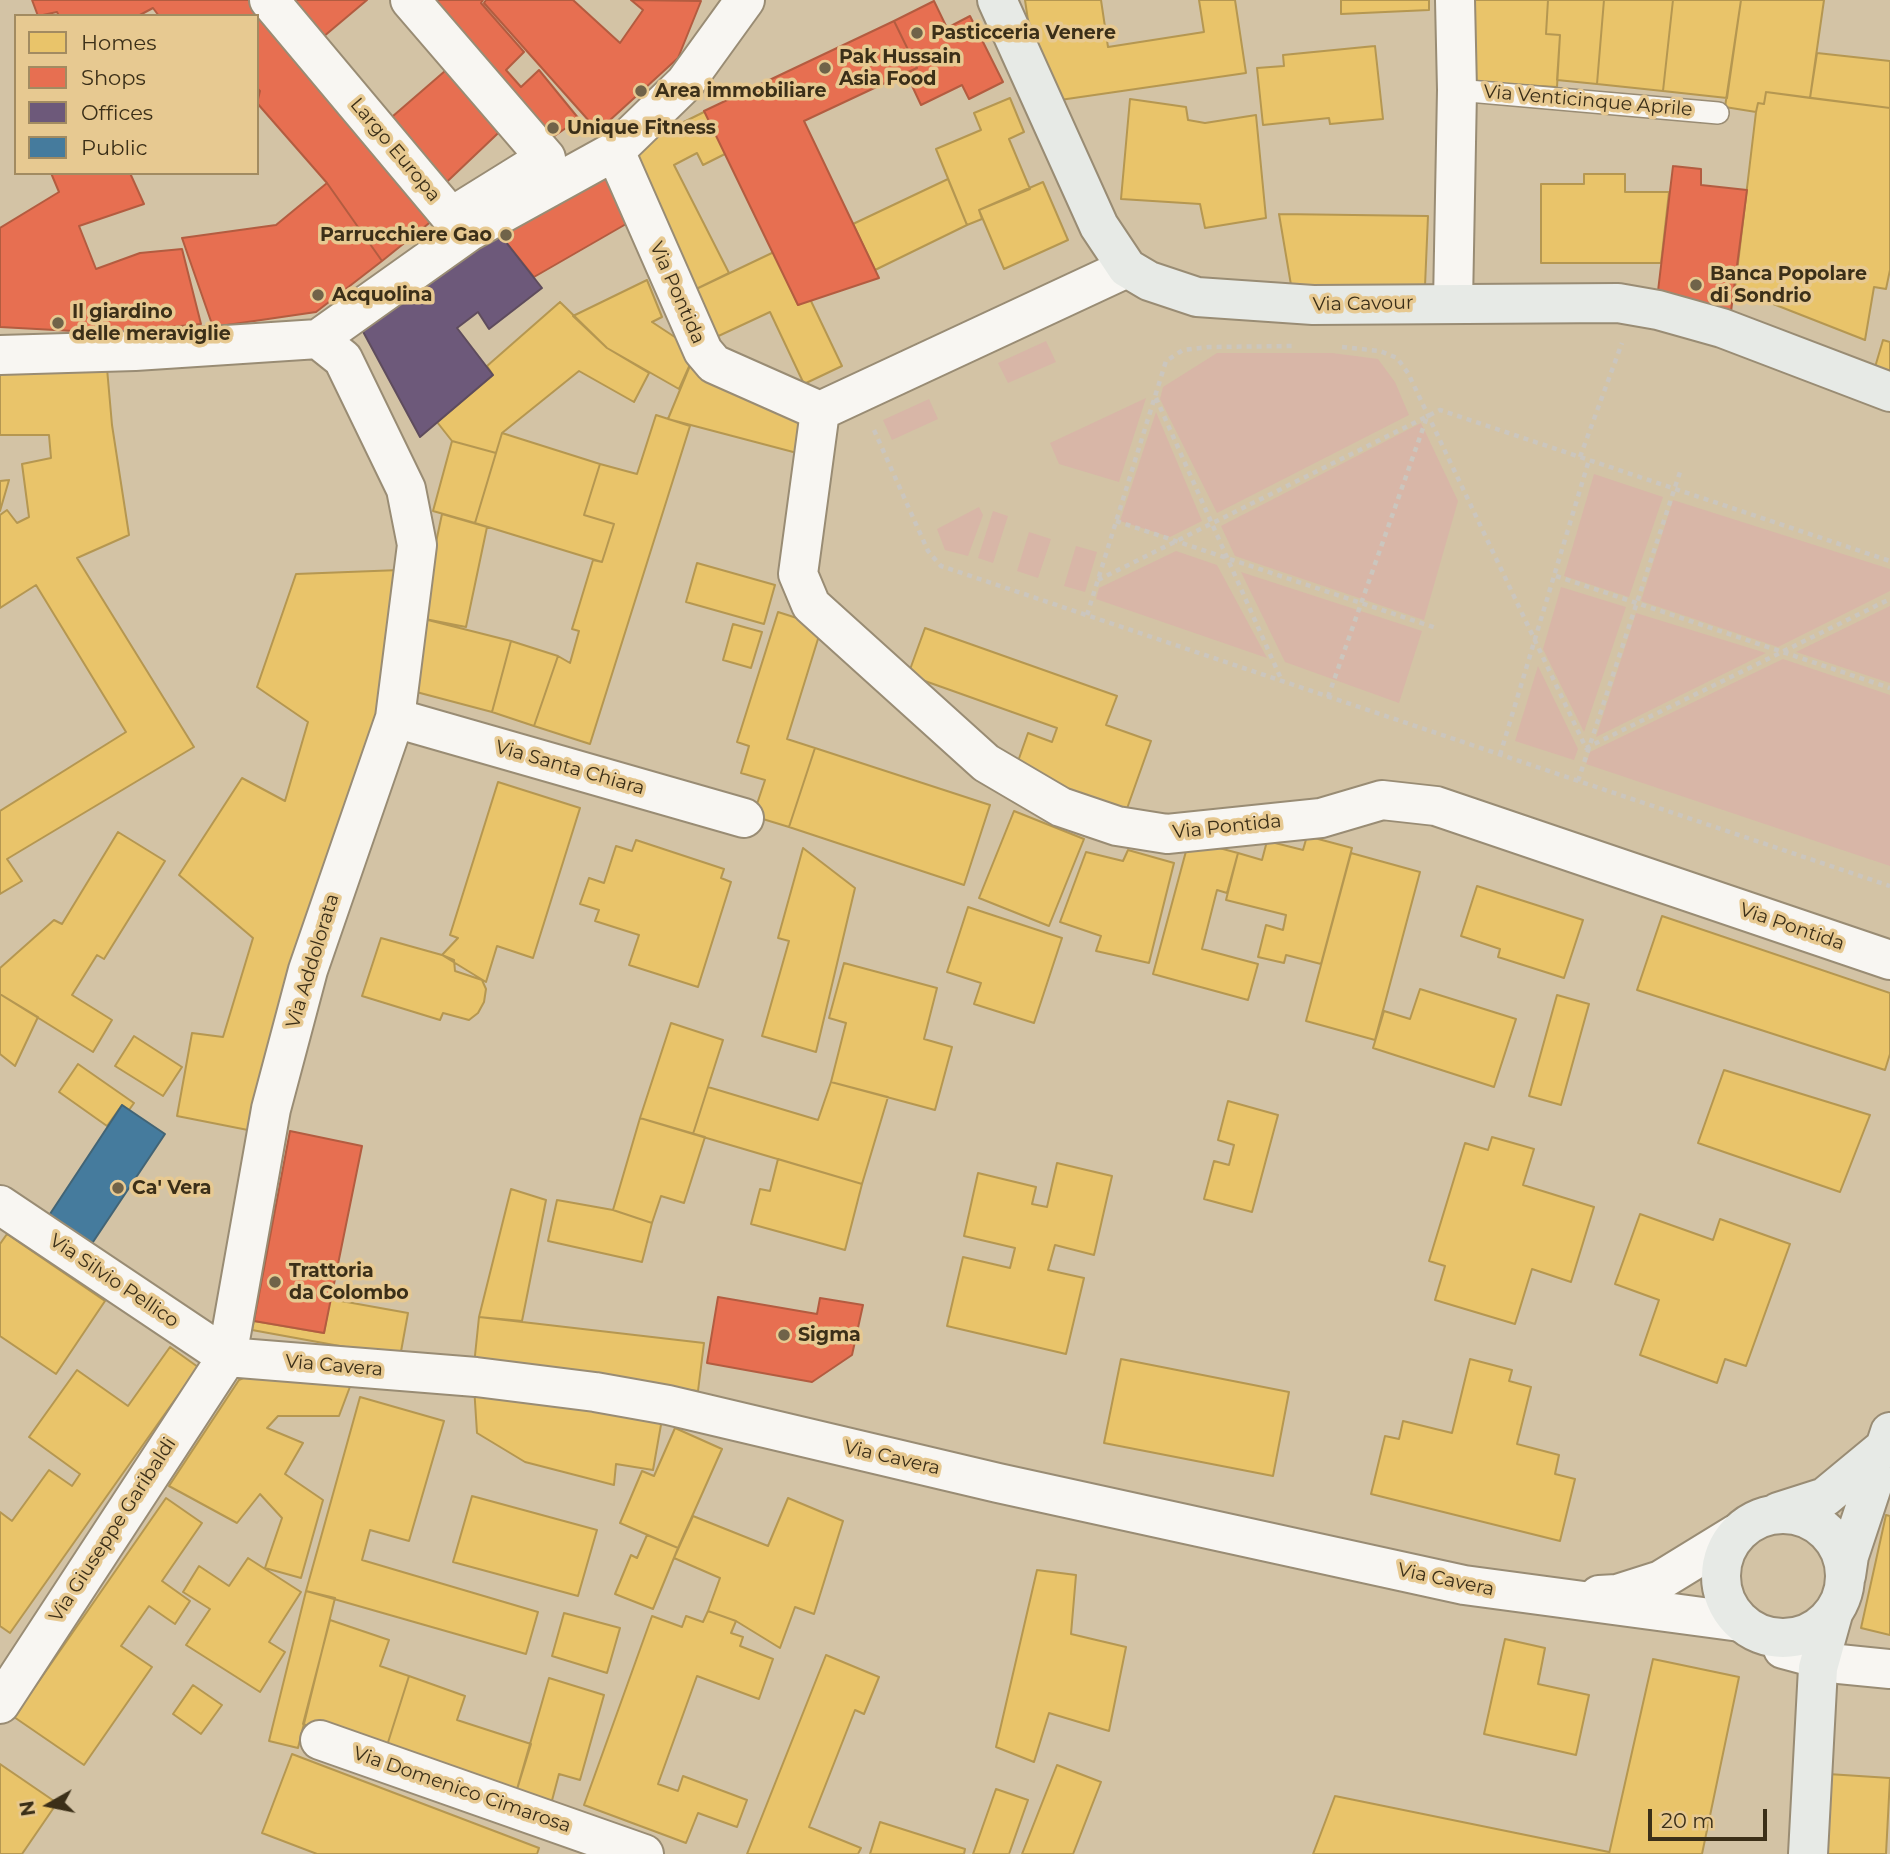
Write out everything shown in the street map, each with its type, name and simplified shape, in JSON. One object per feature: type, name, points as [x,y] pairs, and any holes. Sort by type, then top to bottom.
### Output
[{"type":"street","name":"Largo Europa","points":[[269,0],[452,217],[546,158],[410,0]]},
{"type":"street","points":[[0,355],[135,351],[318,339],[471,231],[615,151],[690,78],[745,0]]},
{"type":"street","points":[[820,411],[1127,268],[1099,226],[997,0]]},
{"type":"street","name":"Via Venticinque Aprile","points":[[1453,303],[1457,90],[1455,0]]},
{"type":"street","name":"Via Pontida","points":[[615,151],[703,351],[714,364],[820,411],[798,574],[811,605],[986,763],[1061,807],[1117,826],[1167,834],[1321,818],[1382,800],[1422,804],[1461,814],[1890,960]]},
{"type":"street","name":"Via Cavour","points":[[1127,268],[1172,290],[1197,296],[1312,305],[1568,301],[1618,303],[1658,310],[1722,328],[1890,392]]},
{"type":"street","name":"Via Addolorata","points":[[227,1357],[271,1109],[335,885],[395,718],[417,545],[406,489],[343,359],[318,339]]},
{"type":"street","name":"Via Santa Chiara","points":[[395,718],[744,818]]},
{"type":"street","name":"Via Silvio Pellico","points":[[0,1205],[227,1357]]},
{"type":"street","name":"Via Cavera","points":[[227,1357],[476,1377],[596,1392],[668,1405],[859,1451],[1464,1585],[1740,1622]]},
{"type":"street","name":"Via Giuseppe Garibaldi","points":[[0,1704],[227,1357]]},
{"type":"street","points":[[1884,1461],[1825,1497],[1752,1520],[1736,1534],[1721,1563],[1720,1584],[1728,1607],[1740,1622],[1779,1644],[1819,1660],[1890,1668]]},
{"type":"street","points":[[1808,1854],[1819,1660],[1833,1614],[1843,1593],[1849,1556],[1884,1461]]},
{"type":"street","points":[[1773,1513],[1797,1514],[1814,1521],[1833,1537],[1844,1559],[1846,1578]]},
{"type":"street","name":"Via Cavera","points":[[1552,1598],[1617,1594],[1637,1589],[1685,1567],[1736,1534]]},
{"type":"street","points":[[1779,1644],[1816,1629],[1833,1614]]},
{"type":"street","points":[[1779,1644],[1815,1702]]},
{"type":"street","name":"Via Domenico Cimarosa","points":[[320,1740],[644,1854]]},
{"type":"lane","name":"Via Venticinque Aprile","points":[[1457,90],[1718,113]]},
{"type":"path","points":[[1580,457],[1623,340]]},
{"type":"path","points":[[1087,615],[1166,361],[1183,350],[1305,346]]},
{"type":"path","points":[[1332,346],[1380,351],[1397,358],[1408,373],[1586,748]]},
{"type":"path","points":[[1155,397],[1283,681]]},
{"type":"path","points":[[1097,580],[1440,410],[1890,561]]},
{"type":"path","points":[[1328,697],[1428,416]]},
{"type":"path","points":[[869,418],[933,560],[941,566],[1890,886]]},
{"type":"path","points":[[1500,755],[1589,460]]},
{"type":"path","points":[[1578,781],[1586,748],[1681,469]]},
{"type":"path","points":[[1116,521],[1436,628]]},
{"type":"path","points":[[1556,576],[1890,688]]},
{"type":"path","points":[[1586,748],[1890,599]]},
{"type":"shaded area","points":[[1046,341],[1056,362],[1008,383],[998,363]]},
{"type":"shaded area","points":[[1217,353],[1332,353],[1378,359],[1395,382],[1409,415],[1217,513],[1160,399],[1163,387]]},
{"type":"shaded area","points":[[1146,398],[1119,482],[1059,464],[1050,443]]},
{"type":"shaded area","points":[[929,399],[938,419],[892,440],[883,420]]},
{"type":"shaded area","points":[[1156,412],[1202,521],[1170,537],[1120,521]]},
{"type":"shaded area","points":[[1421,423],[1458,501],[1424,620],[1235,556],[1221,526]]},
{"type":"shaded area","points":[[1594,474],[1663,497],[1629,597],[1564,576]]},
{"type":"shaded area","points":[[1673,500],[1890,569],[1890,591],[1778,647],[1641,601]]},
{"type":"shaded area","points":[[979,507],[983,515],[968,556],[945,550],[937,529]]},
{"type":"shaded area","points":[[993,511],[1008,516],[993,563],[978,558]]},
{"type":"shaded area","points":[[1029,532],[1051,539],[1038,578],[1017,571]]},
{"type":"shaded area","points":[[1076,546],[1097,552],[1085,592],[1064,586]]},
{"type":"shaded area","points":[[1176,551],[1217,565],[1267,658],[1096,599],[1099,588]]},
{"type":"shaded area","points":[[1241,572],[1422,631],[1399,703],[1285,662]]},
{"type":"shaded area","points":[[1561,587],[1626,607],[1584,732],[1543,649]]},
{"type":"shaded area","points":[[1890,606],[1890,683],[1796,652]]},
{"type":"shaded area","points":[[1636,613],[1766,653],[1596,737]]},
{"type":"shaded area","points":[[1783,659],[1890,695],[1890,866],[1586,764],[1590,752]]},
{"type":"shaded area","points":[[1538,666],[1578,749],[1574,760],[1515,741]]},
{"type":"building: Homes","points":[[1025,0],[1101,0],[1108,47],[1204,32],[1199,0],[1235,0],[1246,73],[1060,100],[1030,34]]},
{"type":"building: Homes","points":[[1341,0],[1429,0],[1429,10],[1341,14]]},
{"type":"building: Homes","points":[[1474,0],[1548,0],[1546,34],[1560,35],[1557,87],[1470,82]]},
{"type":"building: Homes","points":[[1548,0],[1604,0],[1597,84],[1557,80],[1560,35],[1546,34]]},
{"type":"building: Homes","points":[[1604,0],[1673,0],[1663,91],[1597,84]]},
{"type":"building: Homes","points":[[1673,0],[1741,0],[1727,98],[1663,91]]},
{"type":"building: Homes","points":[[1741,0],[1824,0],[1810,98],[1766,92],[1764,104],[1758,103],[1756,112],[1725,107]]},
{"type":"building: Homes","points":[[1375,46],[1383,119],[1330,124],[1329,118],[1263,125],[1257,68],[1284,66],[1283,55]]},
{"type":"building: Homes","points":[[1817,53],[1890,61],[1890,108],[1810,98]]},
{"type":"building: Homes","points":[[1766,92],[1890,108],[1890,270],[1886,289],[1874,287],[1865,340],[1735,289],[1756,112],[1758,103],[1764,104]]},
{"type":"building: Homes","points":[[1010,98],[1024,132],[1009,139],[1030,189],[979,210],[982,219],[967,225],[936,149],[981,130],[974,113]]},
{"type":"building: Homes","points":[[1130,99],[1186,107],[1188,120],[1205,123],[1256,115],[1266,218],[1205,228],[1200,204],[1121,199]]},
{"type":"building: Homes","points":[[706,111],[727,153],[703,165],[697,153],[674,165],[729,273],[690,292],[623,152]]},
{"type":"building: Homes","points":[[1584,174],[1625,174],[1625,192],[1669,192],[1661,263],[1541,263],[1541,184],[1584,184]]},
{"type":"building: Homes","points":[[948,179],[967,225],[875,270],[853,224]]},
{"type":"building: Homes","points":[[1043,182],[1068,240],[1004,269],[979,210]]},
{"type":"building: Homes","points":[[1279,214],[1428,216],[1425,286],[1291,285]]},
{"type":"building: Homes","points":[[774,252],[798,305],[810,299],[842,366],[804,384],[770,312],[712,339],[690,292]]},
{"type":"building: Homes","points":[[647,280],[662,317],[652,322],[696,351],[679,389],[607,348],[573,316]]},
{"type":"building: Homes","points":[[560,302],[607,348],[649,373],[634,402],[579,371],[502,433],[496,453],[452,441],[437,422],[493,375],[487,366]]},
{"type":"building: Homes","points":[[1883,340],[1890,342],[1890,379],[1873,374]]},
{"type":"building: Homes","points":[[696,351],[806,423],[797,453],[668,419]]},
{"type":"building: Homes","points":[[0,357],[106,357],[112,425],[129,535],[77,558],[194,747],[7,859],[22,881],[0,894],[0,811],[126,732],[36,585],[0,608],[0,515],[7,510],[17,523],[29,517],[22,464],[51,458],[49,435],[0,435]]},
{"type":"building: Homes","points":[[656,415],[690,426],[590,744],[534,726],[558,656],[570,663],[579,631],[572,629],[593,560],[602,562],[614,524],[584,515],[600,464],[637,474]]},
{"type":"building: Homes","points":[[502,433],[600,464],[584,515],[614,524],[602,562],[475,523]]},
{"type":"building: Homes","points":[[452,441],[496,453],[475,523],[433,511]]},
{"type":"building: Homes","points":[[9,480],[0,511],[0,481]]},
{"type":"building: Homes","points":[[442,514],[487,527],[466,627],[420,618]]},
{"type":"building: Homes","points":[[697,563],[775,585],[764,624],[686,602]]},
{"type":"building: Homes","points":[[400,570],[382,710],[258,1132],[177,1116],[192,1033],[223,1037],[253,938],[179,875],[242,778],[285,801],[308,722],[257,687],[296,574]]},
{"type":"building: Homes","points":[[778,612],[822,626],[787,739],[815,748],[789,827],[753,816],[765,780],[741,773],[749,746],[737,742]]},
{"type":"building: Homes","points":[[420,618],[511,641],[492,712],[405,689]]},
{"type":"building: Homes","points":[[733,624],[762,632],[751,668],[723,660]]},
{"type":"building: Homes","points":[[925,628],[1117,696],[1106,725],[1151,741],[1124,817],[1016,767],[1028,733],[1052,742],[1057,728],[908,675]]},
{"type":"building: Homes","points":[[511,641],[558,656],[534,726],[492,712]]},
{"type":"building: Homes","points":[[815,748],[990,805],[964,885],[789,827]]},
{"type":"building: Homes","points":[[498,782],[580,808],[533,958],[497,946],[486,982],[442,955],[458,938],[450,935]]},
{"type":"building: Homes","points":[[1014,811],[1084,839],[1049,926],[979,898]]},
{"type":"building: Homes","points":[[118,832],[165,861],[104,959],[97,955],[72,995],[112,1020],[93,1052],[0,994],[0,968],[54,920],[62,924]]},
{"type":"building: Homes","points":[[1307,836],[1352,848],[1321,964],[1286,955],[1284,963],[1258,957],[1266,925],[1283,930],[1286,915],[1226,900],[1238,853],[1262,860],[1267,841],[1303,850]]},
{"type":"building: Homes","points":[[636,840],[724,869],[721,878],[731,882],[698,987],[629,965],[639,935],[595,921],[599,910],[580,904],[589,878],[604,883],[616,846],[632,851]]},
{"type":"building: Homes","points":[[1189,840],[1238,853],[1227,893],[1217,890],[1202,949],[1258,964],[1248,1000],[1153,974]]},
{"type":"building: Homes","points":[[803,848],[855,888],[816,1052],[762,1036],[789,941],[778,938]]},
{"type":"building: Homes","points":[[1128,850],[1174,863],[1149,963],[1096,951],[1101,936],[1060,922],[1086,852],[1123,861]]},
{"type":"building: Homes","points":[[1351,853],[1420,872],[1375,1040],[1306,1021]]},
{"type":"building: Homes","points":[[1477,886],[1583,920],[1564,978],[1498,957],[1500,949],[1461,936]]},
{"type":"building: Homes","points":[[968,907],[1062,938],[1034,1023],[974,1004],[981,983],[947,972]]},
{"type":"building: Homes","points":[[1662,916],[1890,993],[1890,1054],[1885,1070],[1637,990]]},
{"type":"building: Homes","points":[[381,938],[442,955],[454,960],[455,971],[482,980],[486,989],[484,1002],[478,1013],[469,1020],[443,1013],[440,1020],[362,996]]},
{"type":"building: Homes","points":[[844,963],[937,988],[924,1039],[952,1047],[935,1110],[831,1082],[846,1023],[829,1018]]},
{"type":"building: Homes","points":[[1420,989],[1516,1019],[1494,1087],[1373,1048],[1384,1011],[1410,1019]]},
{"type":"building: Homes","points":[[0,994],[38,1017],[15,1066],[0,1054]]},
{"type":"building: Homes","points":[[1557,995],[1589,1004],[1561,1105],[1529,1096]]},
{"type":"building: Homes","points":[[671,1023],[723,1040],[693,1134],[640,1118]]},
{"type":"building: Homes","points":[[134,1036],[182,1067],[163,1096],[115,1066]]},
{"type":"building: Homes","points":[[78,1064],[134,1103],[129,1110],[122,1105],[107,1126],[59,1092]]},
{"type":"building: Homes","points":[[1724,1070],[1870,1115],[1840,1192],[1698,1143]]},
{"type":"building: Homes","points":[[831,1082],[888,1097],[862,1184],[693,1134],[708,1087],[818,1120]]},
{"type":"building: Homes","points":[[1228,1101],[1278,1115],[1252,1212],[1204,1199],[1214,1161],[1229,1165],[1234,1145],[1218,1140]]},
{"type":"building: Homes","points":[[640,1118],[705,1137],[684,1203],[661,1196],[652,1223],[613,1210]]},
{"type":"building: Homes","points":[[1492,1137],[1534,1149],[1523,1185],[1594,1207],[1571,1282],[1532,1269],[1515,1324],[1435,1300],[1445,1266],[1429,1261],[1465,1143],[1488,1150]]},
{"type":"building: Homes","points":[[778,1159],[862,1184],[845,1250],[751,1224],[760,1189],[770,1191]]},
{"type":"building: Homes","points":[[1057,1163],[1112,1176],[1094,1255],[1055,1245],[1048,1270],[1084,1278],[1066,1354],[947,1326],[963,1257],[1010,1268],[1015,1248],[964,1236],[978,1173],[1036,1187],[1032,1204],[1047,1207]]},
{"type":"building: Homes","points":[[511,1189],[546,1200],[522,1321],[479,1317]]},
{"type":"building: Homes","points":[[557,1200],[613,1210],[652,1223],[642,1262],[548,1241]]},
{"type":"building: Homes","points":[[1640,1214],[1713,1240],[1720,1219],[1790,1244],[1746,1366],[1725,1359],[1717,1383],[1640,1355],[1659,1300],[1615,1284]]},
{"type":"building: Homes","points":[[7,1234],[105,1301],[56,1374],[0,1336],[0,1244]]},
{"type":"building: Homes","points":[[330,1299],[408,1313],[400,1357],[252,1330],[254,1321],[324,1333]]},
{"type":"building: Homes","points":[[479,1317],[704,1343],[698,1391],[474,1365]]},
{"type":"building: Homes","points":[[170,1347],[198,1367],[10,1633],[0,1626],[0,1512],[12,1521],[49,1470],[72,1486],[80,1474],[29,1437],[77,1370],[128,1406]]},
{"type":"building: Homes","points":[[1121,1359],[1289,1392],[1273,1476],[1104,1443]]},
{"type":"building: Homes","points":[[1470,1359],[1512,1370],[1509,1381],[1531,1387],[1517,1444],[1559,1455],[1555,1474],[1575,1479],[1560,1541],[1371,1494],[1385,1436],[1399,1439],[1403,1421],[1452,1433]]},
{"type":"building: Homes","points":[[256,1372],[351,1384],[339,1416],[278,1416],[267,1428],[303,1443],[285,1474],[323,1500],[301,1578],[265,1568],[282,1518],[260,1494],[237,1523],[169,1486],[239,1380]]},
{"type":"building: Homes","points":[[474,1386],[662,1419],[653,1470],[616,1464],[614,1485],[525,1462],[477,1433]]},
{"type":"building: Homes","points":[[360,1397],[444,1421],[409,1541],[370,1530],[362,1560],[538,1612],[526,1654],[306,1591]]},
{"type":"building: Homes","points":[[675,1428],[722,1449],[678,1548],[620,1523],[642,1471],[654,1476]]},
{"type":"building: Homes","points":[[472,1496],[597,1530],[578,1596],[453,1562]]},
{"type":"building: Homes","points":[[166,1498],[202,1523],[162,1581],[190,1601],[175,1624],[149,1606],[121,1646],[152,1667],[84,1765],[14,1717]]},
{"type":"building: Homes","points":[[788,1498],[843,1521],[814,1614],[795,1607],[780,1648],[736,1621],[708,1611],[720,1578],[674,1558],[693,1516],[768,1546]]},
{"type":"building: Homes","points":[[1886,1515],[1890,1516],[1890,1635],[1861,1628]]},
{"type":"building: Homes","points":[[647,1535],[678,1548],[653,1609],[615,1594],[631,1555],[637,1558]]},
{"type":"building: Homes","points":[[248,1558],[301,1592],[269,1642],[285,1652],[260,1692],[186,1645],[210,1609],[183,1592],[199,1566],[229,1586]]},
{"type":"building: Homes","points":[[1037,1570],[1076,1575],[1071,1634],[1126,1647],[1109,1731],[1049,1713],[1034,1762],[996,1747]]},
{"type":"building: Homes","points":[[306,1591],[335,1598],[298,1748],[269,1741]]},
{"type":"building: Homes","points":[[708,1611],[736,1621],[731,1633],[743,1637],[740,1646],[773,1659],[759,1699],[697,1676],[658,1784],[678,1791],[683,1776],[747,1800],[737,1827],[698,1813],[686,1843],[584,1805],[652,1616],[682,1627],[686,1616],[703,1622]]},
{"type":"building: Homes","points":[[564,1613],[620,1628],[607,1673],[552,1656]]},
{"type":"building: Homes","points":[[330,1620],[389,1640],[380,1666],[409,1676],[385,1752],[303,1724]]},
{"type":"building: Homes","points":[[1505,1639],[1545,1648],[1538,1684],[1589,1695],[1576,1755],[1484,1734]]},
{"type":"building: Homes","points":[[826,1655],[879,1677],[864,1714],[855,1710],[809,1827],[861,1848],[858,1854],[747,1854]]},
{"type":"building: Homes","points":[[1653,1659],[1739,1677],[1702,1854],[1609,1854]]},
{"type":"building: Homes","points":[[409,1676],[465,1696],[457,1720],[531,1744],[515,1796],[385,1752]]},
{"type":"building: Homes","points":[[549,1678],[604,1695],[580,1780],[559,1774],[550,1808],[515,1796]]},
{"type":"building: Homes","points":[[193,1685],[222,1705],[201,1734],[173,1714]]},
{"type":"building: Homes","points":[[292,1754],[539,1848],[537,1854],[317,1854],[262,1833]]},
{"type":"building: Homes","points":[[0,1764],[57,1803],[22,1854],[0,1854]]},
{"type":"building: Homes","points":[[1057,1765],[1101,1782],[1073,1854],[1022,1854]]},
{"type":"building: Homes","points":[[1828,1774],[1890,1778],[1886,1854],[1821,1854]]},
{"type":"building: Homes","points":[[996,1789],[1028,1800],[1009,1854],[973,1854]]},
{"type":"building: Homes","points":[[1335,1796],[1609,1852],[1609,1854],[1313,1854]]},
{"type":"building: Homes","points":[[880,1822],[965,1849],[964,1854],[870,1854]]},
{"type":"building: Shops","points":[[32,0],[367,0],[310,48],[378,129],[460,58],[410,0],[483,0],[481,3],[524,52],[506,70],[521,87],[539,70],[579,119],[537,148],[513,119],[433,195],[433,220],[382,261],[327,183],[259,105],[259,14],[158,14],[153,8],[142,14],[37,14]]},
{"type":"building: Shops","points":[[486,0],[573,0],[620,43],[643,10],[631,0],[701,1],[678,58],[598,131],[484,3]]},
{"type":"building: Shops","points":[[934,1],[947,28],[970,16],[1003,82],[969,99],[962,85],[921,105],[906,73],[917,68],[894,21]]},
{"type":"building: Shops","points":[[894,21],[917,68],[804,121],[879,278],[798,305],[704,111]]},
{"type":"building: Shops","points":[[621,161],[633,220],[534,277],[498,232]]},
{"type":"building: Shops","points":[[1673,166],[1701,169],[1701,185],[1747,190],[1730,319],[1658,291]]},
{"type":"building: Shops","points":[[52,175],[131,175],[144,204],[79,226],[96,269],[140,253],[182,249],[201,324],[110,333],[0,327],[0,228],[59,192]]},
{"type":"building: Shops","points":[[327,183],[382,261],[316,312],[213,327],[182,238],[276,225]]},
{"type":"building: Shops","points":[[290,1131],[362,1146],[324,1333],[254,1321]]},
{"type":"building: Shops","name":"Sigma","points":[[718,1297],[817,1314],[820,1298],[863,1305],[852,1355],[812,1382],[707,1363]]},
{"type":"building: Offices","points":[[498,232],[542,288],[489,329],[478,312],[457,328],[493,375],[420,437],[360,326]]},
{"type":"building: Public","points":[[122,1105],[165,1134],[91,1245],[48,1217]]},
{"type":"place","name":"Pasticceria Venere","points":[[917,33]]},
{"type":"place","name":"Pak Hussain Asia Food","points":[[825,68]]},
{"type":"place","name":"Area immobiliare","points":[[641,91]]},
{"type":"place","name":"Unique Fitness","points":[[553,128]]},
{"type":"place","name":"Parrucchiere Gao","points":[[506,235]]},
{"type":"place","name":"Banca Popolare di Sondrio","points":[[1696,285]]},
{"type":"place","name":"Acquolina","points":[[318,295]]},
{"type":"place","name":"Il giardino delle meraviglie","points":[[58,323]]},
{"type":"place","name":"Ca' Vera","points":[[118,1188]]},
{"type":"place","name":"Trattoria da Colombo","points":[[275,1282]]},
{"type":"place","name":"Sigma","points":[[784,1335]]}]
